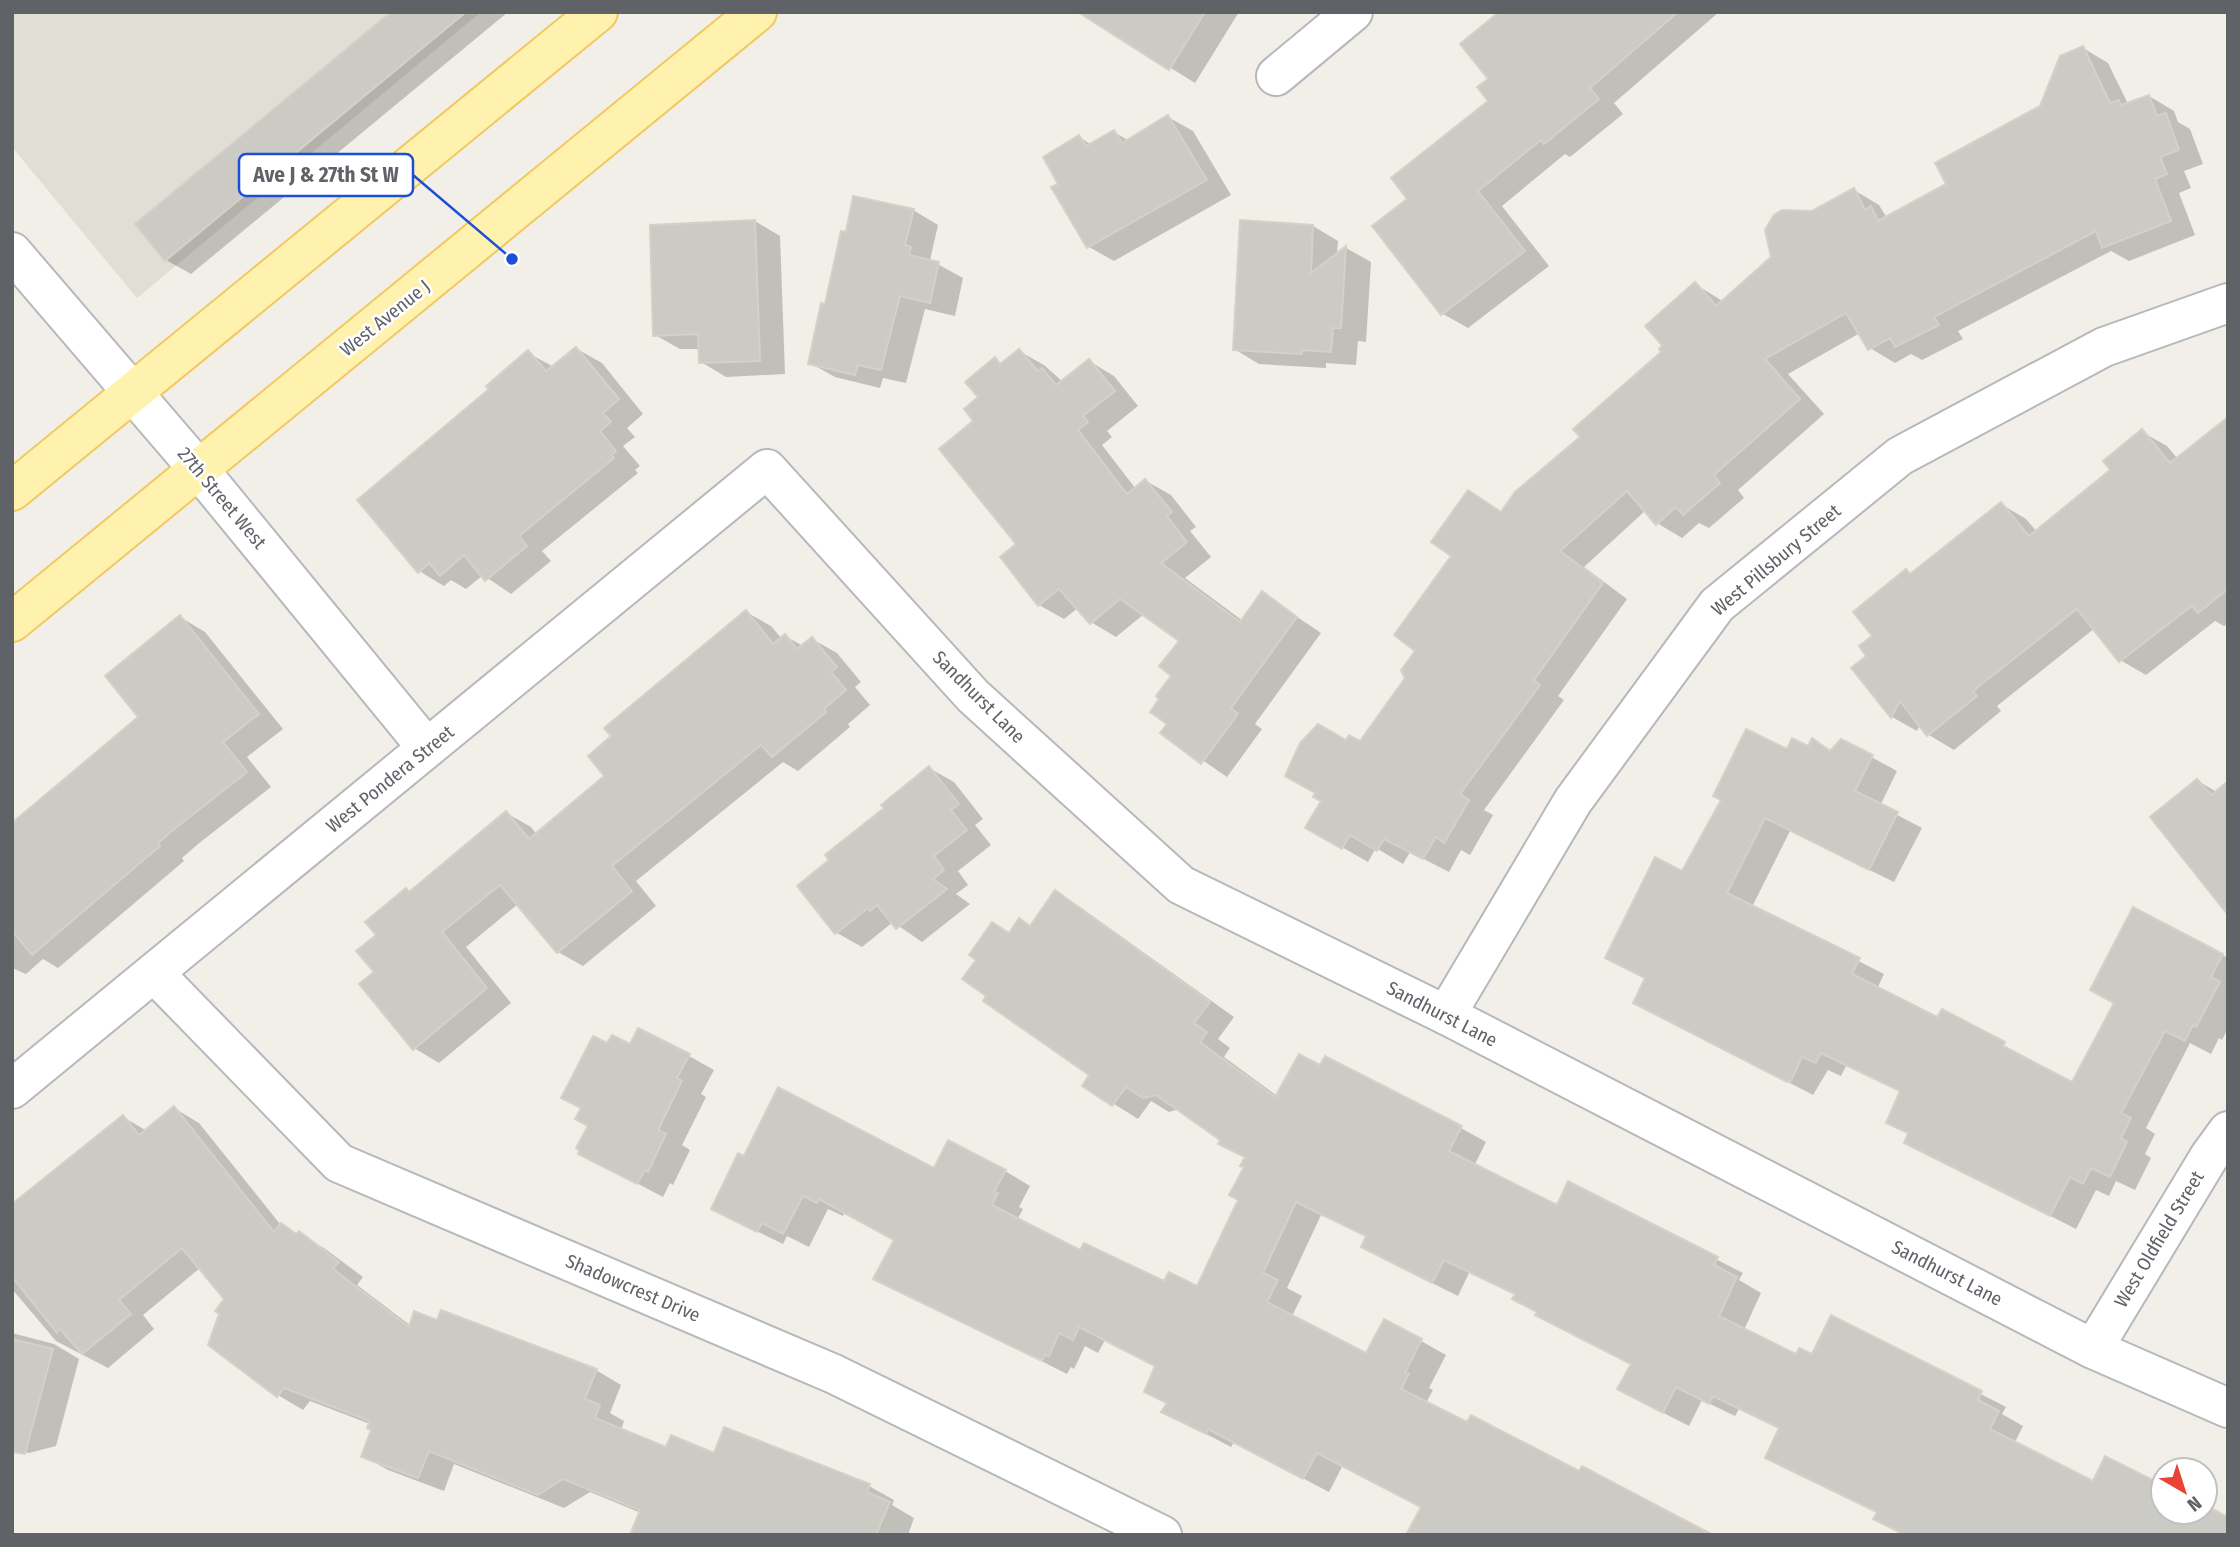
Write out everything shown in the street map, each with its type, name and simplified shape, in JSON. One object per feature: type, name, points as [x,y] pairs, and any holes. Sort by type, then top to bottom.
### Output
[{"type":"main road","points":[[12,491],[598,12]]},
{"type":"main road","name":"West Avenue J","points":[[12,622],[200,471],[757,12]]},
{"type":"street","points":[[1276,76],[1353,12]]},
{"type":"street","name":"27th Street West","points":[[12,252],[200,471],[427,748]]},
{"type":"street","name":"West Pillsbury Street","points":[[1446,1015],[1573,801],[1717,605],[1900,456],[2104,347],[2228,303]]},
{"type":"street","name":"Sandhurst Lane","points":[[767,469],[973,696],[1181,885],[1446,1015],[2093,1349],[2228,1408]]},
{"type":"street","name":"West Pondera Street","points":[[12,1090],[767,469]]},
{"type":"street","name":"Shadowcrest Drive","points":[[154,974],[339,1163],[834,1374],[1162,1535]]},
{"type":"street","name":"West Oldfield Street","points":[[2093,1349],[2208,1157],[2228,1131]]},
{"type":"shaded area","points":[[12,12],[481,12],[137,298],[12,147]]},
{"type":"building","points":[[391,12],[466,12],[165,261],[135,224]]},
{"type":"building","points":[[1078,12],[1205,12],[1169,70]]},
{"type":"building","points":[[1499,12],[1678,12],[1590,88],[1599,99],[1544,144],[1541,140],[1478,191],[1525,251],[1441,315],[1372,226],[1407,199],[1391,178],[1488,101],[1477,87],[1488,79],[1460,44]]},
{"type":"building","points":[[2083,46],[2110,103],[2119,100],[2121,105],[2149,95],[2157,116],[2166,113],[2179,150],[2160,157],[2167,174],[2155,179],[2171,221],[2102,248],[2096,231],[1934,317],[1939,325],[1895,347],[1890,338],[1868,350],[1846,313],[1765,359],[1800,399],[1714,475],[1720,483],[1683,515],[1676,507],[1656,525],[1627,491],[1560,551],[1603,583],[1534,680],[1540,685],[1460,794],[1469,800],[1444,843],[1436,837],[1423,859],[1384,839],[1377,851],[1350,835],[1342,849],[1305,828],[1321,801],[1313,797],[1315,793],[1285,776],[1300,743],[1318,724],[1346,740],[1349,735],[1360,741],[1405,678],[1401,670],[1415,651],[1394,635],[1451,556],[1431,542],[1468,490],[1501,512],[1515,492],[1580,437],[1573,429],[1661,352],[1659,349],[1662,345],[1645,326],[1695,282],[1716,306],[1771,257],[1765,230],[1774,215],[1782,210],[1812,211],[1854,188],[1865,210],[1871,206],[1878,221],[1946,184],[1935,163],[2040,106],[2060,56]]},
{"type":"building","points":[[1168,115],[1207,180],[1087,248],[1051,187],[1058,184],[1043,157],[1079,135],[1086,146],[1114,130],[1122,143]]},
{"type":"building","points":[[853,196],[914,209],[905,245],[911,247],[909,255],[939,262],[930,303],[900,296],[881,370],[858,365],[855,375],[808,364],[821,303],[825,304],[841,231],[846,232]]},
{"type":"building","points":[[755,220],[760,361],[699,363],[698,334],[653,336],[650,225]]},
{"type":"building","points":[[1240,220],[1313,225],[1311,273],[1346,246],[1341,328],[1333,328],[1331,352],[1302,350],[1302,354],[1233,350]]},
{"type":"building","points":[[576,347],[619,399],[603,413],[611,422],[600,431],[616,451],[611,455],[614,458],[519,536],[527,546],[485,581],[464,555],[440,576],[429,563],[418,573],[357,500],[489,389],[486,386],[528,350],[546,371]]},
{"type":"building","points":[[1019,349],[1038,371],[1042,368],[1056,385],[1089,359],[1115,391],[1083,416],[1088,422],[1078,430],[1127,494],[1145,479],[1172,512],[1167,516],[1187,542],[1161,563],[1240,622],[1262,591],[1297,617],[1231,708],[1238,714],[1201,764],[1160,733],[1167,724],[1150,712],[1159,699],[1156,696],[1171,676],[1159,666],[1179,641],[1120,599],[1090,624],[1059,589],[1038,606],[1000,557],[1016,544],[939,449],[973,421],[964,409],[978,397],[965,382],[995,357],[1000,364]]},
{"type":"building","points":[[2228,417],[2228,589],[2198,613],[2192,606],[2119,662],[2077,609],[1973,691],[1977,696],[1927,736],[1900,701],[1891,718],[1851,668],[1866,656],[1859,646],[1872,636],[1853,612],[1906,569],[1910,574],[2001,502],[2029,536],[2110,470],[2103,461],[2142,429],[2170,463]]},
{"type":"building","points":[[746,610],[773,644],[785,634],[797,649],[812,637],[837,667],[831,672],[846,690],[824,709],[826,712],[772,757],[761,745],[612,866],[632,891],[557,953],[500,885],[442,932],[487,988],[413,1050],[359,984],[374,972],[356,951],[376,935],[365,922],[406,888],[409,892],[506,811],[529,839],[604,776],[588,756],[611,736],[604,728]]},
{"type":"building","points":[[180,615],[259,714],[223,742],[247,772],[173,830],[158,843],[160,846],[32,955],[12,931],[12,823],[138,717],[105,676]]},
{"type":"building","points":[[1746,729],[1787,749],[1792,738],[1808,746],[1812,738],[1830,751],[1841,739],[1873,755],[1855,791],[1898,812],[1869,870],[1765,818],[1727,893],[1860,958],[1852,974],[1937,1017],[1942,1009],[2005,1042],[2003,1046],[2072,1082],[2114,1003],[2090,990],[2133,907],[2223,954],[2211,977],[2220,982],[2196,1027],[2193,1025],[2185,1041],[2165,1031],[2121,1113],[2131,1118],[2121,1138],[2127,1142],[2110,1177],[2091,1168],[2083,1184],[2070,1177],[2050,1216],[1904,1143],[1908,1133],[1886,1123],[1900,1091],[1821,1053],[1816,1063],[1802,1057],[1791,1081],[1787,1082],[1633,1003],[1645,978],[1605,958],[1655,857],[1682,871],[1721,800],[1713,796]]},
{"type":"building","points":[[929,766],[959,804],[951,810],[967,830],[934,856],[944,870],[933,879],[947,889],[896,929],[877,905],[870,911],[868,908],[835,934],[797,886],[829,860],[825,855],[884,808],[881,805]]},
{"type":"building","points":[[2197,779],[2211,795],[2228,781],[2228,915],[2150,817]]},
{"type":"building","points":[[1055,890],[1210,1002],[1194,1023],[1207,1032],[1200,1042],[1275,1097],[1299,1054],[1320,1065],[1325,1056],[1462,1126],[1449,1151],[1557,1205],[1568,1181],[1718,1257],[1714,1265],[1737,1277],[1719,1316],[1796,1354],[1799,1348],[1812,1354],[1831,1315],[1982,1391],[1978,1400],[1999,1411],[1990,1429],[2093,1481],[2105,1456],[2149,1478],[2149,1526],[2219,1526],[2219,1512],[2228,1517],[2228,1535],[1905,1535],[1873,1519],[1877,1512],[1765,1458],[1779,1428],[1713,1396],[1709,1404],[1676,1387],[1663,1413],[1617,1389],[1631,1364],[1535,1315],[1537,1312],[1512,1299],[1515,1294],[1444,1260],[1432,1283],[1361,1247],[1366,1236],[1296,1202],[1263,1273],[1278,1280],[1267,1302],[1366,1353],[1384,1319],[1422,1339],[1405,1373],[1409,1374],[1401,1389],[1467,1422],[1471,1415],[1579,1471],[1582,1466],[1713,1535],[1406,1535],[1421,1507],[1317,1453],[1303,1479],[1208,1429],[1206,1434],[1161,1412],[1167,1403],[1144,1392],[1155,1366],[1079,1327],[1073,1340],[1059,1333],[1049,1356],[1045,1355],[1042,1361],[873,1279],[894,1240],[819,1199],[817,1203],[803,1196],[783,1234],[762,1223],[757,1232],[711,1209],[738,1153],[744,1156],[778,1087],[934,1168],[948,1140],[1006,1170],[994,1192],[998,1193],[992,1205],[1080,1250],[1084,1243],[1164,1281],[1169,1272],[1197,1286],[1238,1200],[1229,1195],[1244,1167],[1240,1166],[1245,1157],[1218,1144],[1220,1140],[1156,1095],[1143,1098],[1126,1087],[1112,1106],[1082,1086],[1089,1075],[983,1001],[986,996],[962,979],[976,960],[969,955],[992,922],[1009,933],[1019,918],[1030,926]]},
{"type":"building","points":[[638,1028],[690,1054],[677,1078],[682,1081],[658,1130],[666,1134],[648,1172],[645,1170],[637,1184],[578,1154],[579,1150],[576,1148],[588,1126],[575,1119],[581,1108],[561,1098],[593,1036],[607,1043],[612,1035],[630,1044]]},
{"type":"building","points":[[174,1106],[274,1232],[281,1223],[296,1234],[299,1231],[339,1262],[333,1269],[409,1327],[414,1311],[437,1320],[441,1310],[597,1369],[585,1399],[600,1405],[595,1418],[666,1447],[671,1435],[714,1453],[724,1427],[870,1484],[867,1492],[890,1502],[876,1535],[630,1535],[640,1510],[563,1479],[538,1495],[429,1451],[418,1478],[361,1457],[371,1430],[367,1428],[370,1421],[284,1388],[277,1397],[208,1345],[219,1314],[215,1311],[224,1299],[182,1248],[119,1300],[131,1314],[82,1354],[59,1328],[57,1333],[12,1277],[12,1204],[123,1115],[139,1135]]},
{"type":"building","points":[[12,1339],[53,1349],[25,1454],[12,1452]]},
{"type":"place","name":"Ave J & 27th St W","points":[[512,259]]}]
